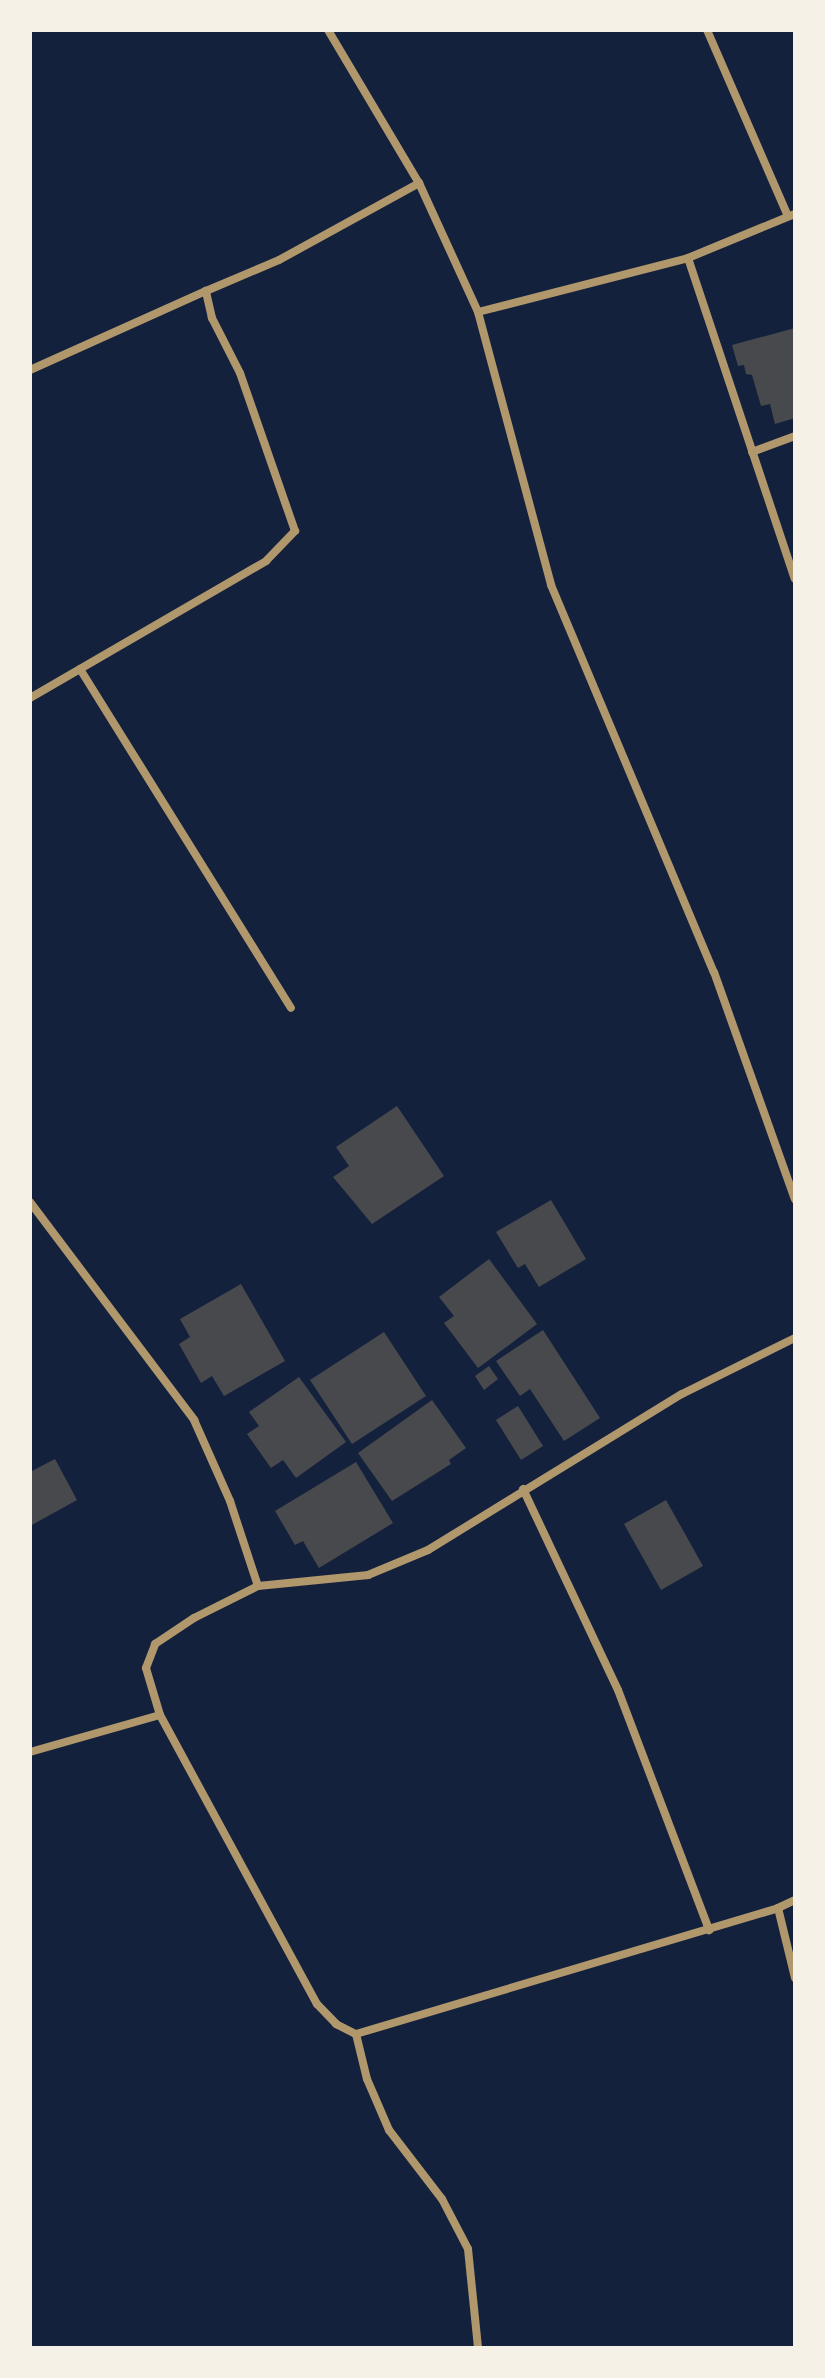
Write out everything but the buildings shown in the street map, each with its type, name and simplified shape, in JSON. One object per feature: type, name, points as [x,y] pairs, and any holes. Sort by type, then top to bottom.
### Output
[{"type":"street","points":[[328,30],[419,183],[478,312],[551,585],[714,972],[795,1199]]},
{"type":"street","points":[[478,312],[688,258],[791,215],[707,30]]},
{"type":"street","points":[[30,370],[279,260],[419,183]]},
{"type":"street","points":[[688,258],[795,579]]},
{"type":"street","points":[[30,698],[266,561],[295,531],[240,373],[212,318],[206,291]]},
{"type":"street","points":[[752,452],[795,436]]},
{"type":"street","points":[[80,669],[291,1008]]},
{"type":"street","points":[[30,1202],[194,1420],[230,1501],[258,1586]]},
{"type":"street","points":[[795,1338],[682,1394],[428,1550],[368,1575],[258,1586],[155,1644],[146,1668],[160,1715],[317,2004],[336,2024],[356,2034],[631,1948],[709,1930],[795,1900]]},
{"type":"street","points":[[523,1489],[618,1690],[709,1930]]},
{"type":"street","points":[[30,1752],[160,1715]]},
{"type":"street","points":[[778,1908],[795,1978]]},
{"type":"street","points":[[356,2034],[367,2079],[389,2130],[442,2199],[468,2249],[478,2348]]}]
